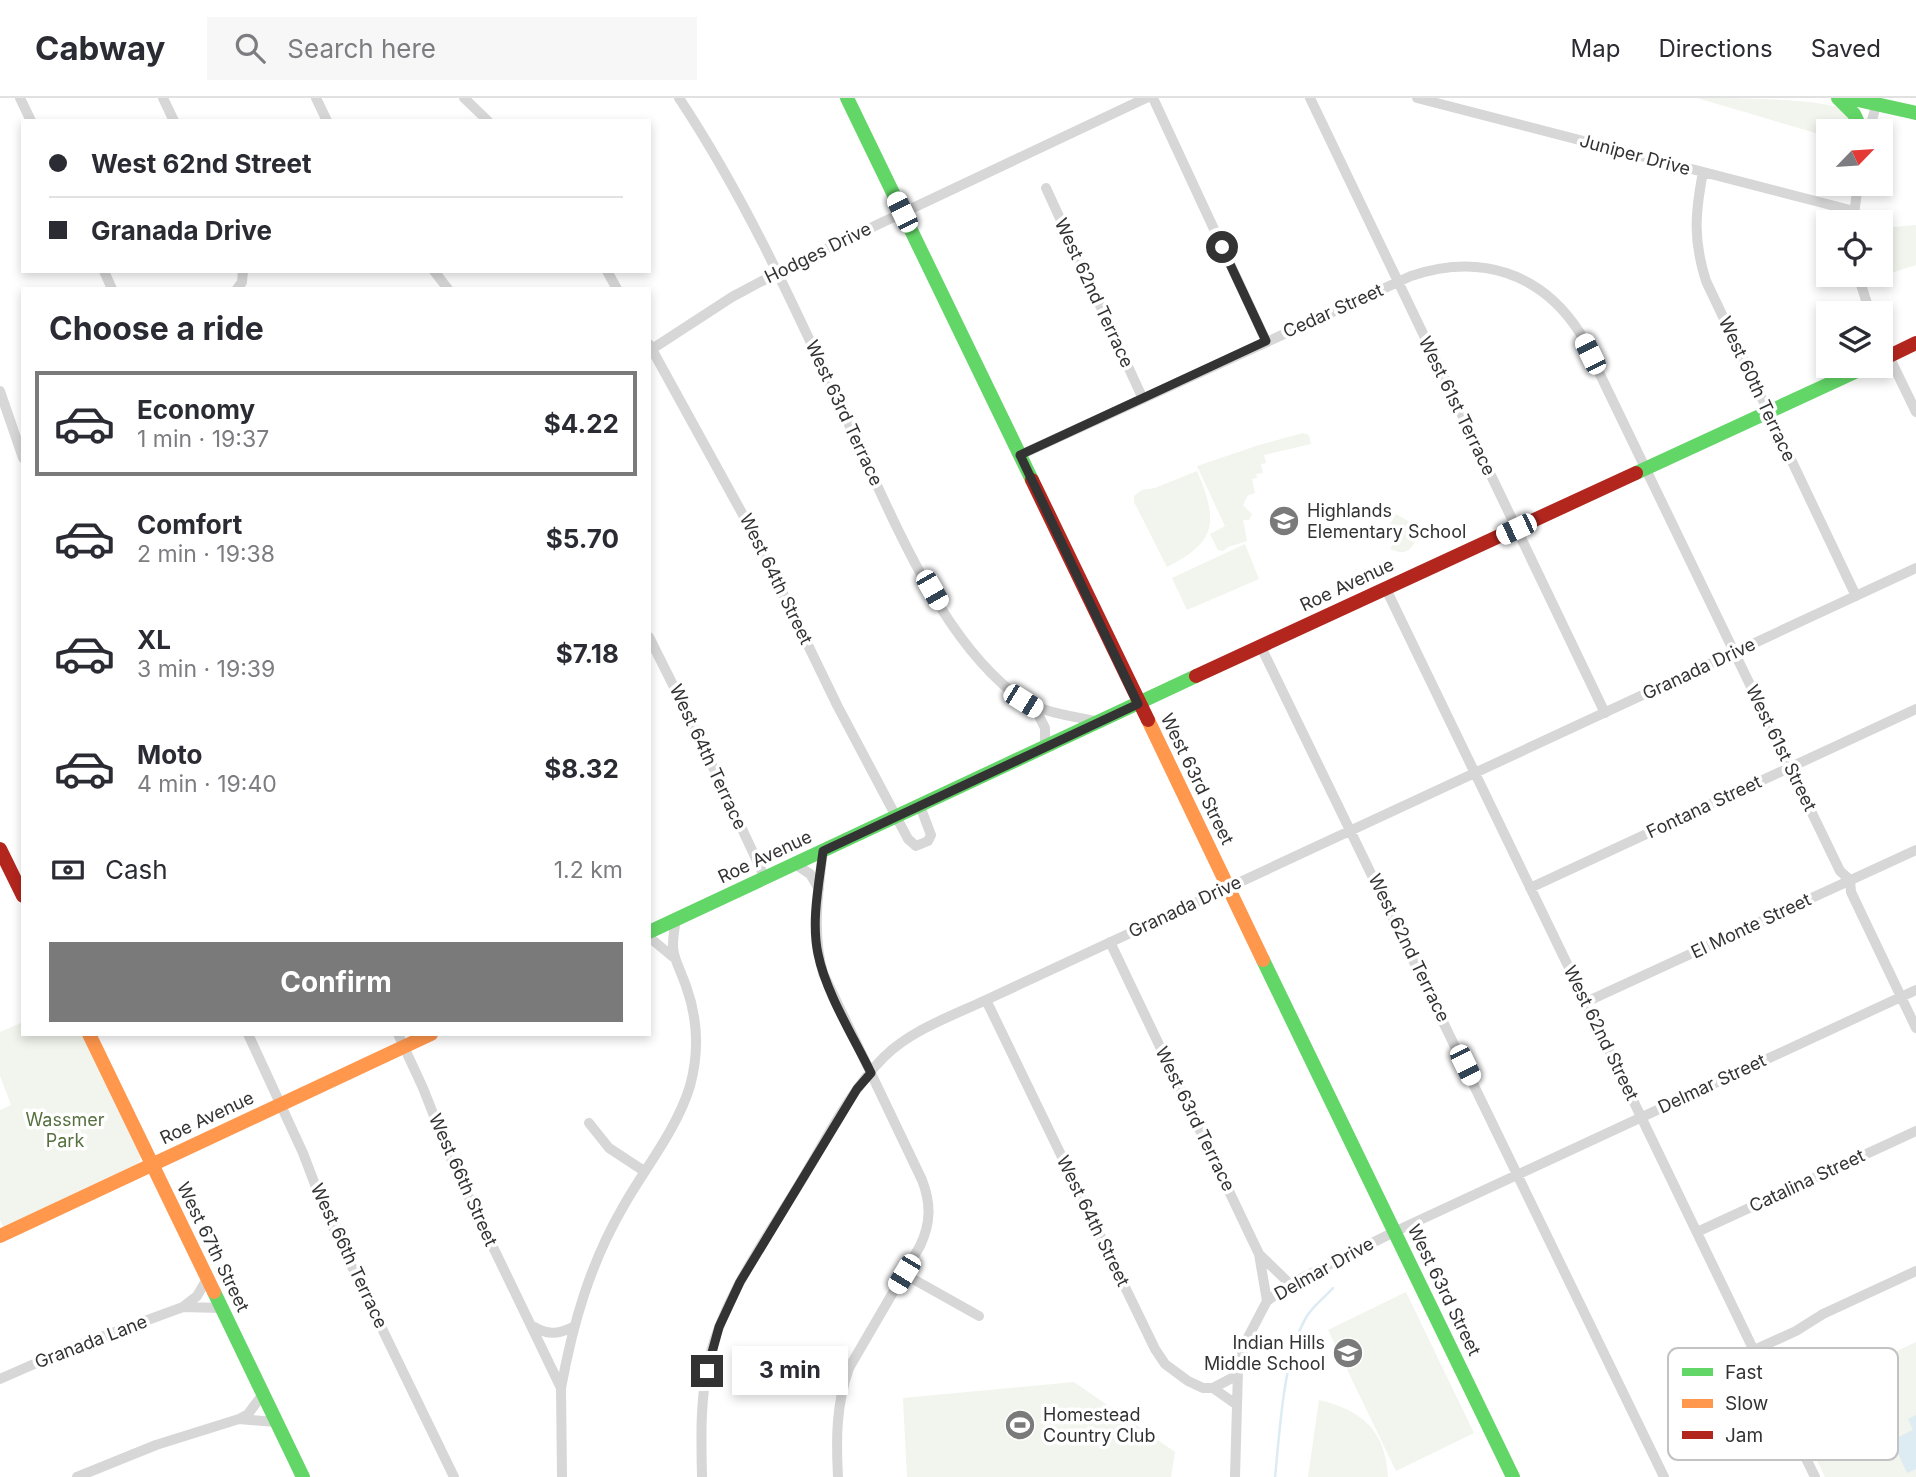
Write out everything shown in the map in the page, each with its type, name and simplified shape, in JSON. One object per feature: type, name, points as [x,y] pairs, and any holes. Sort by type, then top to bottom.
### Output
[{"type":"main road","name":"West 63rd Street","points":[[847,98],[1513,1477]]},
{"type":"main road","points":[[1839,98],[1856,119]]},
{"type":"main road","points":[[1849,98],[1877,101],[1916,113]]},
{"type":"main road","points":[[1893,354],[1916,344]]},
{"type":"main road","name":"Roe Avenue","points":[[651,934],[1045,746],[1842,378]]},
{"type":"main road","points":[[0,849],[18,879]]},
{"type":"main road","name":"West 67th Street","points":[[90,1036],[303,1477]]},
{"type":"main road","name":"Roe Avenue","points":[[0,1236],[281,1105],[401,1041],[422,1036]]},
{"type":"street","points":[[20,98],[30,119]]},
{"type":"street","points":[[163,98],[173,119]]},
{"type":"street","points":[[316,98],[326,119]]},
{"type":"street","points":[[464,98],[486,119]]},
{"type":"street","points":[[476,109],[483,98]]},
{"type":"street","name":"West 63rd Terrace","points":[[679,98],[731,180],[778,272],[900,531],[951,624],[988,671],[1035,708],[1097,722]]},
{"type":"street","name":"Hodges Drive","points":[[651,347],[713,308],[778,272],[1146,98]]},
{"type":"street","points":[[1153,98],[1266,341]]},
{"type":"street","name":"West 61st Terrace","points":[[1310,98],[1605,712]]},
{"type":"street","name":"Juniper Drive","points":[[1417,98],[1703,172],[1831,210]]},
{"type":"street","points":[[1872,119],[1877,101]]},
{"type":"street","name":"West 60th Terrace","points":[[1703,172],[1696,213],[1696,239],[1706,281],[1856,596]]},
{"type":"street","name":"West 62nd Terrace","points":[[1046,188],[1143,399]]},
{"type":"street","name":"Cedar Street","points":[[1020,455],[1397,282],[1443,267],[1469,265],[1505,272],[1538,288],[1559,306],[1580,333],[1590,354]]},
{"type":"street","points":[[436,273],[446,287]]},
{"type":"street","name":"West 64th Street","points":[[651,350],[748,522],[837,705],[897,817]]},
{"type":"street","name":"West 61st Street","points":[[1590,354],[1840,871],[1850,880],[1850,892],[1916,1028]]},
{"type":"street","points":[[1893,372],[1916,412]]},
{"type":"street","points":[[0,391],[21,452]]},
{"type":"street","name":"Granada Drive","points":[[702,1477],[702,1400],[710,1355],[728,1305],[857,1089],[884,1056],[919,1032],[986,1000],[1916,568]]},
{"type":"street","name":"West 62nd Street","points":[[1386,589],[1753,1348]]},
{"type":"street","name":"West 64th Terrace","points":[[651,641],[765,878]]},
{"type":"street","name":"West 62nd Terrace","points":[[1261,646],[1664,1477]]},
{"type":"street","points":[[1035,708],[1045,728],[1045,746]]},
{"type":"street","name":"Fontana Street","points":[[1530,887],[1916,709]]},
{"type":"street","points":[[897,817],[912,845],[924,844],[930,838],[931,831],[920,806]]},
{"type":"street","name":"El Monte Street","points":[[1586,1002],[1916,849]]},
{"type":"street","points":[[823,851],[816,932],[821,964],[922,1180],[929,1201],[926,1233],[849,1368],[837,1417],[838,1477]]},
{"type":"street","points":[[795,864],[810,875],[819,889]]},
{"type":"street","points":[[673,957],[676,920]]},
{"type":"street","points":[[561,1388],[573,1327],[596,1259],[617,1217],[680,1110],[690,1087],[696,1057],[694,1013],[686,986],[673,957],[651,937]]},
{"type":"street","name":"West 63rd Terrace","points":[[1110,942],[1259,1254],[1267,1301]]},
{"type":"street","name":"Delmar Street","points":[[1395,1231],[1916,990]]},
{"type":"street","name":"West 64th Street","points":[[986,1000],[1155,1349],[1166,1364],[1188,1381],[1203,1388],[1213,1388],[1237,1405]]},
{"type":"street","name":"West 66th Terrace","points":[[249,1036],[326,1211],[454,1477]]},
{"type":"street","name":"West 66th Street","points":[[401,1041],[453,1164],[561,1388],[562,1477]]},
{"type":"street","points":[[589,1123],[609,1148],[644,1171]]},
{"type":"street","name":"Catalina Street","points":[[1697,1232],[1916,1131]]},
{"type":"street","name":"Delmar Drive","points":[[1236,1477],[1238,1370],[1245,1343],[1267,1301],[1290,1284],[1395,1231]]},
{"type":"street","points":[[1259,1254],[1290,1284]]},
{"type":"street","points":[[1758,1348],[1796,1331],[1823,1314],[1916,1271]]},
{"type":"street","points":[[904,1274],[979,1316]]},
{"type":"street","name":"Granada Lane","points":[[0,1379],[66,1350],[183,1307],[197,1296],[207,1279]]},
{"type":"street","name":"Granada Lane","points":[[183,1307],[221,1308]]},
{"type":"street","points":[[531,1324],[541,1331],[553,1334],[573,1327]]},
{"type":"street","points":[[1213,1388],[1232,1378],[1238,1370]]},
{"type":"street","points":[[77,1477],[156,1445],[239,1419],[248,1414],[263,1394]]},
{"type":"street","points":[[239,1419],[276,1422]]},
{"type":"street","name":"West 62nd Street","points":[[1807,1460],[1815,1477]]},
{"type":"green space","points":[[1697,98],[1772,99],[1831,105],[1842,109],[1849,119],[1816,119],[1816,133]]},
{"type":"green space","points":[[1916,225],[1916,265],[1893,272],[1893,227]]},
{"type":"green space","points":[[1303,433],[1309,435],[1311,444],[1264,455],[1266,463],[1261,464],[1263,473],[1256,474],[1257,478],[1252,479],[1255,493],[1248,495],[1243,505],[1252,514],[1249,520],[1243,520],[1247,541],[1223,551],[1218,550],[1210,534],[1225,526],[1197,466]]},
{"type":"green space","points":[[1197,471],[1208,503],[1209,528],[1196,548],[1167,567],[1134,502],[1134,496],[1142,490],[1155,488]]},
{"type":"green space","points":[[1396,514],[1413,524],[1416,530],[1415,542],[1404,552],[1390,549],[1397,536],[1391,532],[1389,526]]},
{"type":"green space","points":[[1245,544],[1259,579],[1187,610],[1172,578]]},
{"type":"green space","name":"Wassmer Park","points":[[21,1023],[21,1036],[87,1036],[142,1153],[139,1163],[3,1227],[0,1220],[0,1110],[11,1105],[0,1076],[0,1032]]},
{"type":"green space","points":[[1406,1292],[1474,1433],[1396,1471],[1328,1330]]},
{"type":"green space","points":[[1916,1342],[1916,1477],[1825,1477],[1817,1460],[1898,1460],[1898,1351]]},
{"type":"green space","name":"Homestead Country Club","points":[[1074,1382],[1175,1452],[1171,1477],[907,1477],[903,1398]]},
{"type":"green space","points":[[1319,1400],[1348,1410],[1369,1425],[1382,1447],[1388,1477],[1308,1477]]},
{"type":"shaded area","points":[[1916,1415],[1916,1469],[1907,1473],[1898,1453],[1898,1437],[1913,1430],[1908,1419]]},
{"type":"waterway","points":[[1275,1477],[1284,1394],[1293,1351],[1307,1316],[1333,1288]]},
{"type":"traffic: fast","points":[[847,98],[1032,480]]},
{"type":"traffic: fast","points":[[1838,98],[1856,119]]},
{"type":"traffic: fast","points":[[1849,98],[1916,113]]},
{"type":"traffic: fast","points":[[1636,473],[1842,378]]},
{"type":"traffic: fast","points":[[651,931],[1196,676]]},
{"type":"traffic: fast","points":[[1263,960],[1513,1477]]},
{"type":"traffic: fast","points":[[214,1292],[303,1477]]},
{"type":"traffic: slow","points":[[1148,720],[1263,960]]},
{"type":"traffic: slow","points":[[90,1036],[214,1292]]},
{"type":"traffic: slow","points":[[0,1236],[427,1036]]},
{"type":"traffic: jam","points":[[1893,354],[1916,343]]},
{"type":"traffic: jam","points":[[1196,676],[1636,473]]},
{"type":"traffic: jam","points":[[1032,480],[1148,720]]},
{"type":"traffic: jam","points":[[0,849],[21,892]]},
{"type":"place","name":"Highlands Elementary School","points":[[1284,521]]},
{"type":"place","name":"Indian Hills Middle School","points":[[1348,1353]]},
{"type":"place","name":"Homestead Country Club","points":[[1020,1425]]},
{"type":"route","points":[[707,1371],[719,1327],[740,1282],[857,1089],[871,1073],[829,987],[818,954],[816,932],[823,851],[1138,704],[1020,455],[1266,341],[1222,247]]}]
